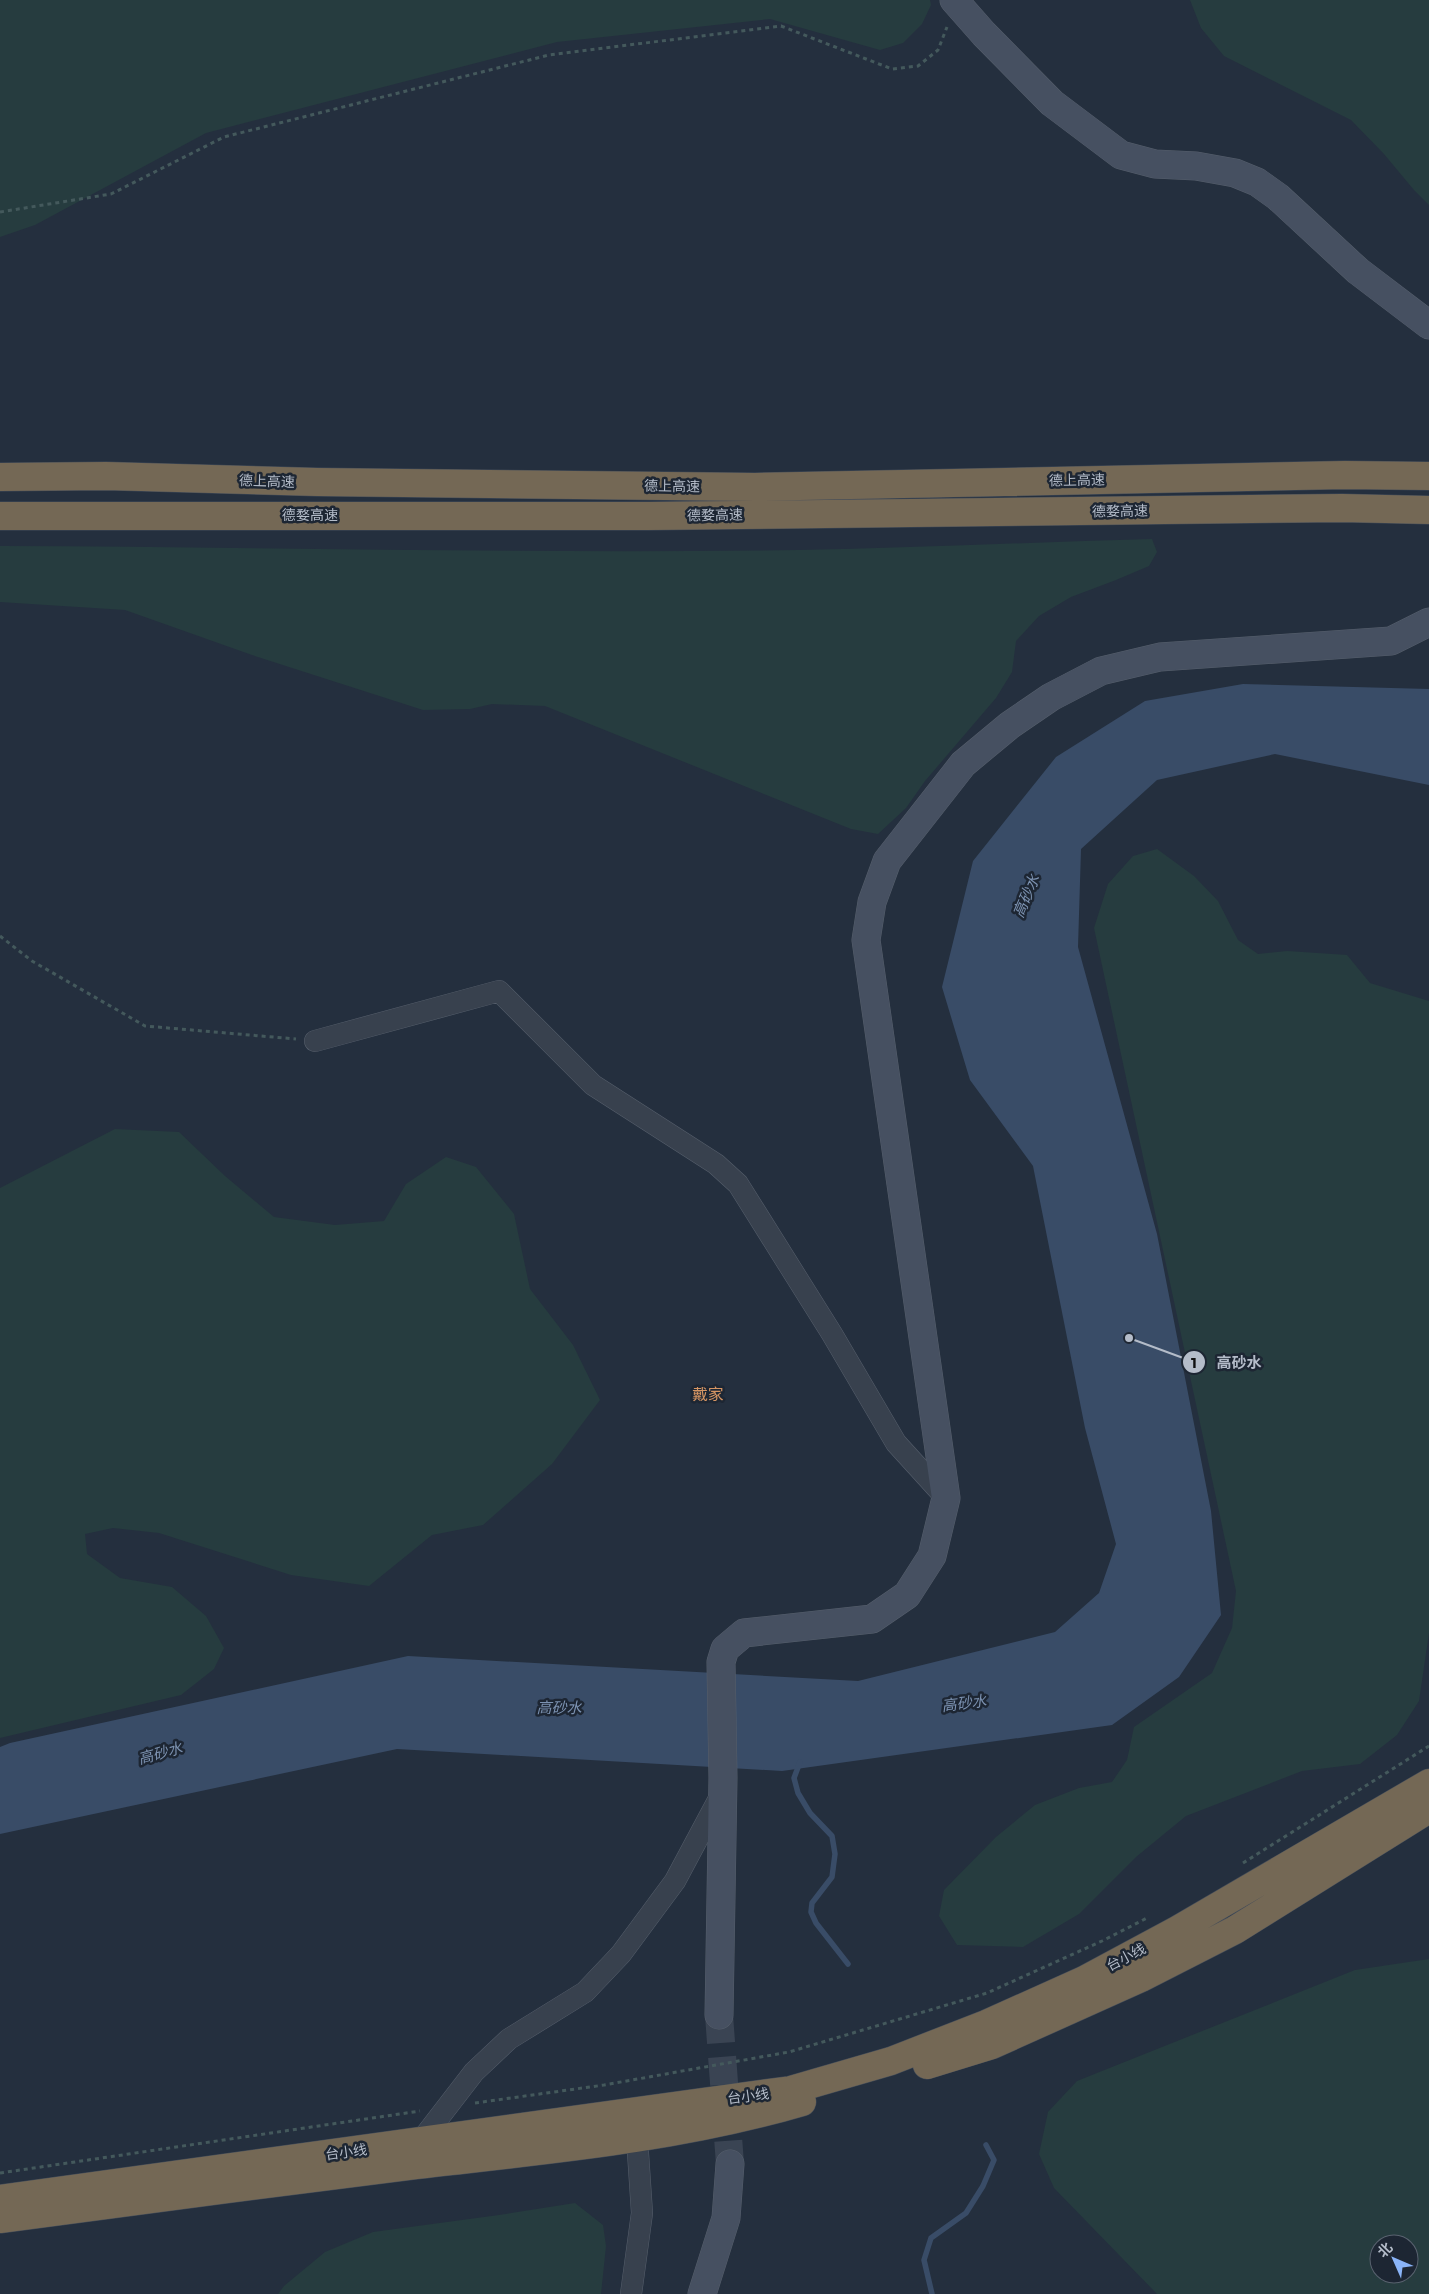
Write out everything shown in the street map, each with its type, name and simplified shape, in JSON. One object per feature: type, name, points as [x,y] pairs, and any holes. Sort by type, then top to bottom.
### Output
[{"type":"highway","name":"德上高速","points":[[0,477],[106,476],[317,482],[755,487],[1345,475],[1429,476]]},
{"type":"highway","name":"德婺高速","points":[[0,516],[649,516],[1342,508],[1429,510]]},
{"type":"highway","name":"台小线","points":[[0,2199],[791,2090],[891,2062],[986,2024],[1084,1980],[1177,1930],[1429,1783]]},
{"type":"highway","name":"台小线","points":[[0,2219],[637,2139],[762,2114],[992,2045],[1142,1978],[1235,1930],[1429,1809]]},
{"type":"street","points":[[955,2],[1052,103],[1121,155],[1156,164],[1196,166],[1235,173],[1257,182],[1278,197],[1358,271],[1429,324]]},
{"type":"street","points":[[719,2015],[722,1786],[721,1662],[725,1649],[744,1633],[872,1619],[907,1595],[932,1556],[946,1498],[866,940],[872,902],[887,861],[963,764],[1010,725],[1051,697],[1101,671],[1160,657],[1391,640],[1429,622]]},
{"type":"street","points":[[314,1041],[498,991],[592,1085],[716,1164],[738,1184],[832,1334],[896,1443],[946,1498]]},
{"type":"street","points":[[420,2142],[481,2065],[508,2040],[585,1992],[621,1954],[675,1881],[722,1786]]},
{"type":"street","points":[[631,2294],[642,2213],[635,2112]]},
{"type":"street","points":[[702,2294],[726,2218],[730,2164]]},
{"type":"path","points":[[0,212],[111,194],[224,137],[549,55],[781,26],[892,69],[918,66],[938,50],[955,2]]},
{"type":"path","points":[[0,936],[32,962],[145,1026],[314,1041]]},
{"type":"green space","points":[[0,0],[930,0],[931,5],[922,24],[903,43],[880,50],[770,19],[557,42],[206,133],[35,225],[0,237]]},
{"type":"green space","points":[[1190,0],[1429,0],[1429,205],[1351,120],[1224,56],[1201,28]]},
{"type":"green space","points":[[1152,539],[1157,552],[1149,566],[1071,597],[1039,616],[1016,641],[1012,672],[996,698],[925,781],[906,808],[878,834],[851,829],[545,706],[492,704],[470,709],[423,710],[252,655],[125,610],[0,602],[0,546],[699,551],[843,549]]},
{"type":"green space","points":[[1157,849],[1194,876],[1218,901],[1238,940],[1258,954],[1287,951],[1347,955],[1370,983],[1429,1001],[1429,1633],[1419,1701],[1397,1735],[1360,1764],[1302,1771],[1186,1816],[1136,1857],[1079,1914],[1023,1947],[957,1945],[939,1916],[944,1890],[996,1837],[1035,1805],[1079,1788],[1112,1782],[1127,1760],[1134,1727],[1212,1673],[1232,1628],[1236,1591],[1094,928],[1108,884],[1133,856]]},
{"type":"green space","points":[[115,1129],[179,1132],[225,1176],[274,1217],[335,1225],[384,1221],[406,1184],[446,1157],[476,1167],[514,1214],[530,1289],[573,1345],[600,1400],[552,1464],[483,1525],[432,1535],[369,1586],[291,1575],[159,1533],[113,1528],[85,1534],[87,1554],[120,1578],[172,1587],[206,1616],[224,1648],[214,1669],[181,1695],[0,1738],[0,1188]]},
{"type":"green space","points":[[1429,1959],[1429,2294],[1157,2294],[1054,2188],[1039,2154],[1048,2112],[1077,2081],[1355,1970]]},
{"type":"green space","points":[[575,2203],[603,2225],[606,2246],[601,2294],[278,2294],[284,2286],[325,2252],[373,2232]]},
{"type":"water","points":[[1243,684],[1429,689],[1429,785],[1275,754],[1157,780],[1081,849],[1078,947],[1157,1234],[1211,1511],[1221,1615],[1179,1677],[1112,1725],[782,1771],[397,1749],[0,1834],[0,1747],[10,1743],[408,1656],[858,1681],[1055,1632],[1099,1593],[1116,1544],[1085,1428],[1033,1166],[970,1080],[942,987],[973,861],[1056,757],[1145,701]]},
{"type":"waterway","points":[[800,1762],[794,1778],[798,1793],[810,1813],[832,1836],[835,1854],[832,1877],[812,1903],[811,1912],[816,1923],[848,1964]]},
{"type":"waterway","points":[[932,2294],[924,2260],[931,2238],[966,2213],[983,2186],[994,2160],[986,2145]]},
{"type":"tunnel","points":[[719,2015],[730,2164]]},
{"type":"place","name":"高砂水","points":[[1129,1338]]},
{"type":"district","name":"戴家","points":[[708,1394]]}]
